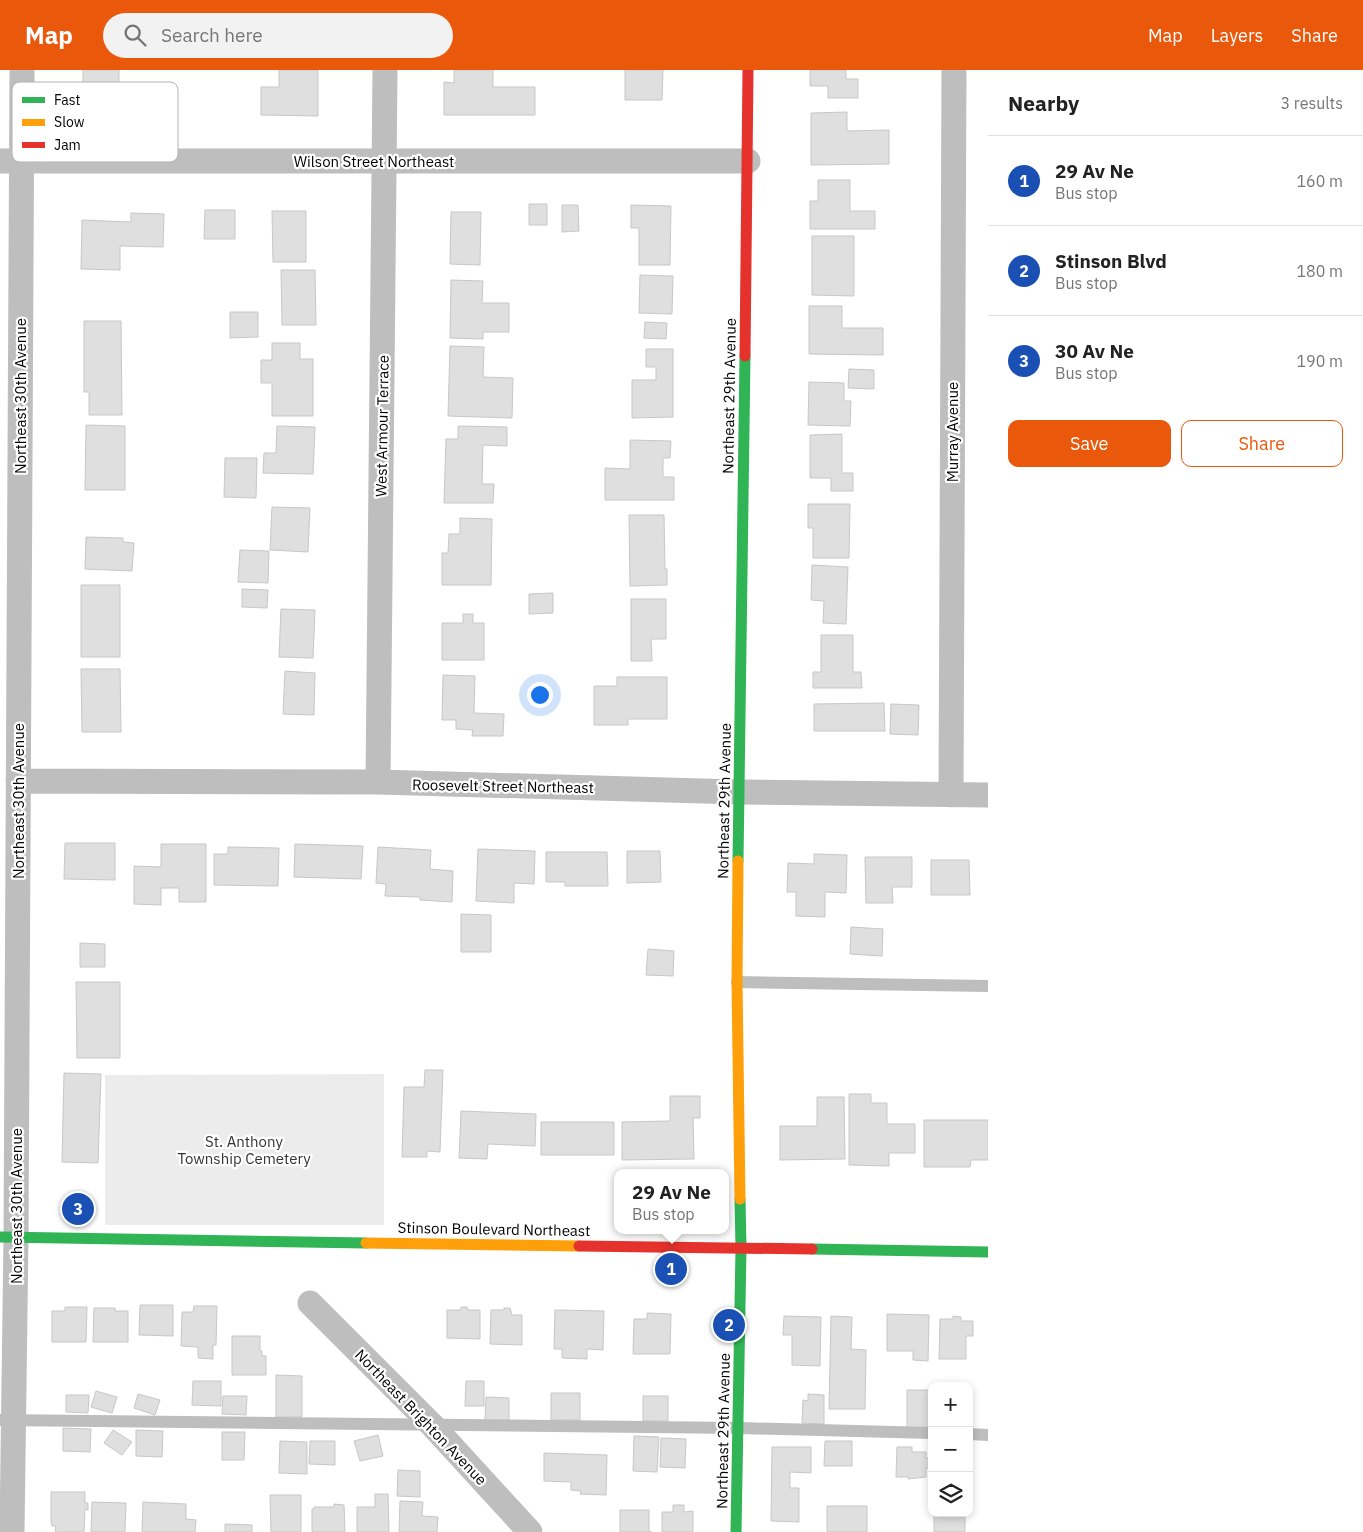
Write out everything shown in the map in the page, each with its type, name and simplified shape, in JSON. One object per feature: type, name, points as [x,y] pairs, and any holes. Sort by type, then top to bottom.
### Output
[{"type":"street","name":"West Armour Terrace","points":[[378,782],[385,70]]},
{"type":"street","name":"Northeast 29th Avenue","points":[[736,1532],[741,1248],[737,982],[738,792],[748,70]]},
{"type":"street","name":"Murray Avenue","points":[[951,795],[954,70]]},
{"type":"street","name":"Northeast 30th Avenue","points":[[12,146],[10,161],[18,781],[8,1237],[7,1420],[12,1532]]},
{"type":"street","name":"Wilson Street Northeast","points":[[178,161],[748,161]]},
{"type":"street","name":"Roosevelt Street Northeast","points":[[18,781],[378,782],[738,792],[988,795]]},
{"type":"street","name":"Stinson Boulevard Northeast","points":[[8,1237],[988,1252]]},
{"type":"street","name":"Northeast Brighton Avenue","points":[[310,1303],[432,1425],[530,1532]]},
{"type":"lane","points":[[737,982],[988,986]]},
{"type":"lane","points":[[7,1420],[738,1428],[928,1433]]},
{"type":"lane","points":[[973,1434],[988,1435]]},
{"type":"green space","name":"St. Anthony Township Cemetery","points":[[384,1074],[384,1225],[105,1225],[105,1075]]},
{"type":"building","points":[[83,70],[119,70],[119,82],[83,82]]},
{"type":"building","points":[[279,70],[318,70],[318,116],[261,115],[261,87],[279,87]]},
{"type":"building","points":[[454,70],[493,70],[493,87],[535,87],[535,115],[444,115],[444,82],[454,83]]},
{"type":"building","points":[[625,70],[663,70],[662,100],[625,100]]},
{"type":"building","points":[[810,70],[846,70],[846,79],[858,79],[858,98],[828,98],[828,86],[810,86]]},
{"type":"building","points":[[847,112],[847,131],[889,130],[889,164],[811,165],[811,113]]},
{"type":"building","points":[[818,180],[850,180],[850,211],[875,211],[875,229],[810,229],[810,201],[818,201]]},
{"type":"building","points":[[529,204],[547,204],[547,225],[529,225]]},
{"type":"building","points":[[562,205],[578,205],[579,231],[562,232]]},
{"type":"building","points":[[631,205],[671,206],[670,265],[639,265],[639,228],[631,228]]},
{"type":"building","points":[[205,210],[235,210],[235,239],[204,239]]},
{"type":"building","points":[[272,211],[306,211],[306,262],[273,262]]},
{"type":"building","points":[[451,212],[481,212],[480,265],[450,264]]},
{"type":"building","points":[[131,213],[164,214],[163,247],[120,246],[120,270],[81,269],[82,220],[131,222]]},
{"type":"building","points":[[812,236],[854,236],[854,296],[812,295]]},
{"type":"building","points":[[281,270],[315,270],[316,325],[282,325]]},
{"type":"building","points":[[640,275],[673,276],[672,314],[639,313]]},
{"type":"building","points":[[451,280],[483,281],[482,303],[509,303],[509,332],[483,332],[483,339],[450,338]]},
{"type":"building","points":[[809,306],[842,306],[842,328],[883,328],[883,355],[809,354]]},
{"type":"building","points":[[230,312],[258,312],[258,337],[230,338]]},
{"type":"building","points":[[84,321],[121,321],[122,415],[89,415],[89,392],[84,392]]},
{"type":"building","points":[[645,322],[667,323],[666,339],[644,338]]},
{"type":"building","points":[[272,343],[300,343],[300,359],[313,359],[313,416],[272,416],[272,383],[261,383],[261,360],[272,360]]},
{"type":"building","points":[[450,346],[484,347],[483,377],[513,378],[512,418],[448,416]]},
{"type":"building","points":[[646,349],[673,349],[673,417],[632,418],[632,380],[656,380],[656,367],[646,367]]},
{"type":"building","points":[[849,369],[874,370],[874,389],[848,388]]},
{"type":"building","points":[[809,382],[844,383],[844,401],[851,401],[850,426],[808,425]]},
{"type":"building","points":[[86,425],[125,426],[125,490],[85,490]]},
{"type":"building","points":[[277,426],[315,427],[313,474],[263,473],[264,453],[276,453]]},
{"type":"building","points":[[458,426],[507,427],[507,446],[483,445],[482,484],[494,484],[493,503],[444,503],[446,439],[458,439]]},
{"type":"building","points":[[842,434],[842,473],[853,473],[853,491],[831,491],[831,478],[810,478],[810,435]]},
{"type":"building","points":[[630,440],[671,441],[670,458],[663,458],[663,477],[674,477],[674,500],[605,500],[605,468],[630,469]]},
{"type":"building","points":[[225,458],[257,458],[256,498],[224,497]]},
{"type":"building","points":[[808,504],[850,504],[849,558],[813,558],[813,528],[808,528]]},
{"type":"building","points":[[272,507],[310,508],[308,552],[270,550]]},
{"type":"building","points":[[629,515],[664,515],[667,585],[630,586]]},
{"type":"building","points":[[460,518],[492,519],[491,585],[442,585],[442,553],[448,553],[449,534],[460,534]]},
{"type":"building","points":[[86,537],[123,538],[123,542],[134,543],[132,571],[85,569]]},
{"type":"building","points":[[240,550],[269,551],[268,583],[238,582]]},
{"type":"building","points":[[812,565],[848,567],[846,624],[823,623],[824,601],[811,600]]},
{"type":"building","points":[[81,585],[120,585],[120,657],[81,657]]},
{"type":"building","points":[[242,589],[268,590],[267,608],[242,607]]},
{"type":"building","points":[[553,593],[553,613],[529,614],[529,594]]},
{"type":"building","points":[[631,599],[666,599],[666,639],[651,639],[652,661],[631,661]]},
{"type":"building","points":[[281,609],[315,610],[313,658],[279,657]]},
{"type":"building","points":[[463,614],[473,614],[473,623],[484,623],[484,660],[442,660],[442,623],[463,623]]},
{"type":"building","points":[[821,635],[853,635],[853,672],[861,672],[862,688],[813,688],[813,672],[821,672]]},
{"type":"building","points":[[81,669],[120,669],[121,732],[82,732]]},
{"type":"building","points":[[285,671],[315,673],[314,715],[283,714]]},
{"type":"building","points":[[443,675],[475,676],[474,713],[504,714],[503,736],[472,736],[473,730],[456,729],[456,720],[442,720]]},
{"type":"building","points":[[617,677],[667,677],[667,719],[628,719],[628,725],[594,725],[594,686],[617,686]]},
{"type":"building","points":[[884,703],[885,731],[814,731],[814,704]]},
{"type":"building","points":[[891,704],[919,705],[918,735],[890,734]]},
{"type":"building","points":[[65,843],[115,843],[115,880],[64,879]]},
{"type":"building","points":[[161,844],[206,844],[206,902],[179,902],[179,888],[161,888],[161,905],[134,904],[134,866],[161,867]]},
{"type":"building","points":[[295,844],[363,846],[361,879],[294,877]]},
{"type":"building","points":[[228,847],[279,848],[278,886],[214,885],[214,854],[228,854]]},
{"type":"building","points":[[378,847],[431,850],[430,869],[453,871],[452,902],[420,900],[420,897],[385,896],[386,884],[376,883]]},
{"type":"building","points":[[478,849],[535,851],[534,884],[514,883],[514,903],[476,901]]},
{"type":"building","points":[[627,851],[660,851],[661,882],[627,883]]},
{"type":"building","points":[[546,852],[607,852],[608,886],[565,886],[565,882],[546,882]]},
{"type":"building","points":[[814,854],[847,855],[846,893],[825,892],[825,917],[796,916],[796,892],[787,892],[788,863],[814,864]]},
{"type":"building","points":[[865,857],[912,857],[912,887],[892,887],[893,903],[866,903]]},
{"type":"building","points":[[931,860],[969,860],[970,895],[931,895]]},
{"type":"building","points":[[461,914],[491,915],[491,952],[461,952]]},
{"type":"building","points":[[851,927],[883,929],[882,956],[850,954]]},
{"type":"building","points":[[80,943],[105,944],[105,967],[80,967]]},
{"type":"building","points":[[648,949],[674,951],[673,976],[646,975]]},
{"type":"building","points":[[76,982],[120,982],[120,1058],[77,1058]]},
{"type":"building","points":[[425,1070],[443,1070],[440,1152],[427,1151],[427,1157],[402,1157],[404,1087],[424,1087]]},
{"type":"building","points":[[64,1073],[101,1074],[98,1163],[62,1162]]},
{"type":"building","points":[[849,1094],[871,1094],[871,1103],[887,1103],[887,1124],[915,1124],[915,1153],[889,1153],[889,1166],[849,1165]]},
{"type":"building","points":[[670,1096],[700,1096],[700,1118],[693,1118],[694,1159],[622,1160],[622,1122],[670,1121]]},
{"type":"building","points":[[817,1097],[844,1097],[845,1159],[780,1160],[780,1126],[817,1126]]},
{"type":"building","points":[[461,1111],[536,1114],[535,1146],[488,1144],[487,1159],[459,1158]]},
{"type":"building","points":[[924,1120],[988,1120],[988,1160],[971,1160],[970,1167],[924,1167]]},
{"type":"building","points":[[541,1122],[614,1122],[614,1155],[541,1155]]},
{"type":"building","points":[[140,1305],[173,1305],[173,1336],[139,1335]]},
{"type":"building","points":[[194,1306],[217,1306],[216,1345],[213,1345],[213,1359],[198,1358],[198,1347],[181,1346],[182,1312],[193,1312]]},
{"type":"building","points":[[65,1307],[87,1307],[86,1342],[52,1342],[52,1311],[65,1311]]},
{"type":"building","points":[[461,1307],[467,1307],[468,1310],[480,1310],[480,1339],[447,1338],[447,1310],[461,1310]]},
{"type":"building","points":[[94,1308],[115,1308],[115,1311],[128,1311],[128,1342],[93,1342]]},
{"type":"building","points":[[504,1308],[510,1308],[512,1315],[522,1315],[522,1345],[490,1344],[491,1310],[504,1310]]},
{"type":"building","points":[[555,1310],[604,1311],[603,1350],[587,1349],[587,1359],[562,1358],[562,1349],[554,1349]]},
{"type":"building","points":[[647,1313],[671,1314],[670,1354],[633,1354],[634,1319],[647,1319]]},
{"type":"building","points":[[887,1314],[929,1315],[928,1361],[913,1360],[913,1351],[887,1351]]},
{"type":"building","points":[[784,1316],[821,1317],[820,1366],[792,1365],[792,1335],[783,1335]]},
{"type":"building","points":[[831,1316],[852,1317],[851,1349],[866,1350],[865,1409],[829,1409]]},
{"type":"building","points":[[953,1316],[961,1317],[961,1321],[973,1321],[973,1336],[966,1336],[966,1359],[939,1359],[940,1319],[953,1319]]},
{"type":"building","points":[[232,1336],[260,1336],[260,1351],[262,1351],[262,1356],[266,1356],[266,1375],[232,1375]]},
{"type":"building","points":[[276,1375],[302,1376],[302,1417],[276,1417]]},
{"type":"building","points":[[193,1381],[221,1381],[221,1406],[192,1405]]},
{"type":"building","points":[[466,1381],[484,1381],[484,1406],[465,1406]]},
{"type":"building","points":[[907,1390],[928,1390],[928,1428],[907,1428]]},
{"type":"building","points":[[96,1391],[117,1397],[112,1413],[91,1407]]},
{"type":"building","points":[[551,1393],[580,1393],[580,1420],[551,1420]]},
{"type":"building","points":[[138,1394],[160,1400],[155,1415],[134,1408]]},
{"type":"building","points":[[808,1394],[824,1395],[824,1424],[802,1423],[803,1400],[808,1401]]},
{"type":"building","points":[[66,1395],[89,1395],[88,1413],[66,1412]]},
{"type":"building","points":[[223,1396],[247,1396],[246,1415],[222,1414]]},
{"type":"building","points":[[643,1396],[668,1396],[668,1421],[643,1421]]},
{"type":"building","points":[[486,1397],[509,1398],[509,1421],[485,1420]]},
{"type":"building","points":[[63,1428],[91,1429],[90,1452],[63,1451]]},
{"type":"building","points":[[113,1430],[132,1442],[122,1455],[104,1443]]},
{"type":"building","points":[[136,1430],[163,1431],[162,1457],[136,1456]]},
{"type":"building","points":[[222,1432],[245,1432],[244,1460],[222,1460]]},
{"type":"building","points":[[378,1435],[383,1456],[360,1461],[354,1441]]},
{"type":"building","points":[[634,1436],[659,1437],[657,1472],[633,1471]]},
{"type":"building","points":[[661,1438],[686,1439],[685,1468],[660,1467]]},
{"type":"building","points":[[280,1441],[307,1442],[307,1474],[279,1473]]},
{"type":"building","points":[[310,1441],[335,1441],[335,1465],[309,1464]]},
{"type":"building","points":[[825,1441],[852,1441],[852,1466],[824,1466]]},
{"type":"building","points":[[772,1447],[811,1447],[811,1473],[790,1472],[790,1488],[799,1488],[799,1522],[771,1521]]},
{"type":"building","points":[[897,1447],[912,1447],[912,1452],[926,1452],[928,1468],[926,1468],[926,1477],[908,1479],[908,1477],[896,1477]]},
{"type":"building","points":[[544,1453],[607,1455],[606,1495],[580,1494],[581,1491],[571,1490],[571,1482],[544,1481]]},
{"type":"building","points":[[398,1470],[420,1471],[420,1497],[397,1496]]},
{"type":"building","points":[[51,1492],[85,1492],[85,1503],[88,1503],[88,1510],[85,1509],[84,1532],[55,1532],[56,1526],[52,1526],[51,1521]]},
{"type":"building","points":[[375,1494],[388,1494],[389,1532],[357,1532],[357,1507],[375,1507]]},
{"type":"building","points":[[270,1495],[301,1495],[301,1532],[271,1532]]},
{"type":"building","points":[[400,1501],[423,1502],[422,1516],[438,1517],[437,1532],[399,1532]]},
{"type":"building","points":[[92,1502],[126,1503],[125,1532],[91,1532]]},
{"type":"building","points":[[143,1502],[186,1504],[186,1519],[196,1520],[195,1532],[142,1532]]},
{"type":"building","points":[[334,1504],[344,1505],[345,1532],[312,1532],[312,1509],[314,1507],[334,1507]]},
{"type":"building","points":[[673,1505],[684,1505],[684,1512],[693,1511],[693,1532],[662,1532],[662,1512],[673,1512]]},
{"type":"building","points":[[827,1506],[867,1506],[867,1532],[827,1532]]},
{"type":"building","points":[[620,1510],[649,1510],[649,1531],[652,1532],[620,1532]]},
{"type":"building","points":[[934,1517],[965,1517],[965,1532],[934,1532]]},
{"type":"building","points":[[225,1524],[252,1525],[252,1532],[225,1532]]},
{"type":"traffic: fast","points":[[738,861],[745,356]]},
{"type":"traffic: fast","points":[[736,1532],[741,1248],[740,1199]]},
{"type":"traffic: fast","points":[[0,1237],[366,1243]]},
{"type":"traffic: fast","points":[[812,1249],[988,1252]]},
{"type":"traffic: slow","points":[[738,861],[737,982],[740,1199]]},
{"type":"traffic: slow","points":[[366,1243],[579,1246]]},
{"type":"traffic: jam","points":[[745,356],[748,70]]},
{"type":"traffic: jam","points":[[579,1246],[812,1249]]},
{"type":"place","name":"30 Av Ne","points":[[78,1209]]},
{"type":"place","name":"29 Av Ne","points":[[671,1269]]},
{"type":"place","name":"Stinson Blvd","points":[[729,1325]]}]
